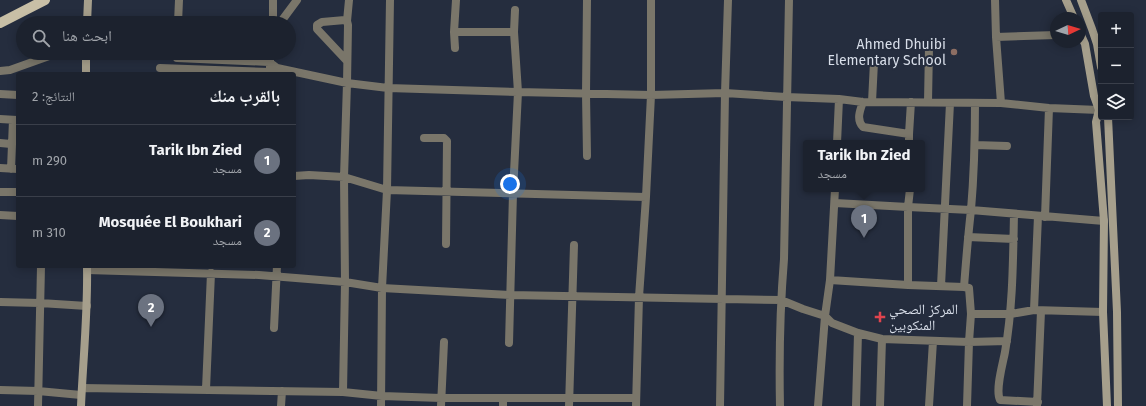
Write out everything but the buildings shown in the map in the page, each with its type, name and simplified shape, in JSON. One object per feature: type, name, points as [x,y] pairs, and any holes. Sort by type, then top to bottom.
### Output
[{"type":"main road","points":[[0,23],[45,0]]},
{"type":"street","points":[[87,16],[88,0]]},
{"type":"street","points":[[178,16],[179,0]]},
{"type":"street","points":[[273,0],[273,16]]},
{"type":"street","points":[[285,16],[297,0]]},
{"type":"street","points":[[343,392],[345,282],[344,177],[348,83],[347,21],[349,0]]},
{"type":"street","points":[[381,406],[382,288],[387,190],[390,0]]},
{"type":"street","points":[[455,48],[454,32],[456,0]]},
{"type":"street","points":[[587,0],[587,156]]},
{"type":"street","points":[[0,390],[82,391],[206,389],[343,392],[441,402],[636,402],[639,297],[651,95],[651,0]]},
{"type":"street","points":[[720,406],[728,0]]},
{"type":"street","points":[[780,406],[779,358],[784,259],[788,0]]},
{"type":"street","points":[[995,0],[1001,103]]},
{"type":"street","points":[[1066,0],[1071,12]]},
{"type":"street","points":[[1081,0],[1098,50]]},
{"type":"street","points":[[509,343],[513,193],[518,92],[514,32],[515,10]]},
{"type":"street","points":[[347,21],[322,22],[317,24],[317,29],[348,62]]},
{"type":"street","points":[[454,32],[514,32]]},
{"type":"street","points":[[996,37],[1050,35]]},
{"type":"street","points":[[928,102],[929,47]]},
{"type":"street","points":[[1086,48],[1094,96],[1098,107]]},
{"type":"street","points":[[0,71],[10,70],[38,60]]},
{"type":"street","points":[[86,60],[86,72]]},
{"type":"street","points":[[176,71],[177,60]]},
{"type":"street","points":[[160,68],[176,71],[272,71],[269,62],[238,60]]},
{"type":"street","points":[[872,102],[874,62]]},
{"type":"street","points":[[296,75],[388,88],[651,95],[725,92],[786,97],[839,99],[863,102],[1001,103],[1049,108],[1098,110]]},
{"type":"street","points":[[0,94],[16,95]]},
{"type":"street","points":[[837,140],[839,99]]},
{"type":"street","points":[[863,102],[859,116],[862,127],[909,134]]},
{"type":"street","points":[[909,140],[911,102]]},
{"type":"street","points":[[941,286],[950,103]]},
{"type":"street","points":[[964,287],[975,145],[975,103]]},
{"type":"street","points":[[1014,214],[1011,314],[999,387],[999,397],[1000,400],[1038,404],[1038,311],[1049,108]]},
{"type":"street","points":[[1098,114],[1096,122],[1104,222],[1103,312],[1107,406]]},
{"type":"street","points":[[0,119],[16,120],[11,144],[14,169],[0,168]]},
{"type":"street","points":[[1108,120],[1117,312],[1118,406]]},
{"type":"street","points":[[424,138],[444,138],[447,141],[446,244]]},
{"type":"street","points":[[0,144],[11,144]]},
{"type":"street","points":[[975,145],[1007,146]]},
{"type":"street","points":[[296,176],[344,177],[387,190],[646,196]]},
{"type":"street","points":[[0,192],[16,192]]},
{"type":"street","points":[[818,406],[825,316],[830,280],[835,192]]},
{"type":"street","points":[[908,285],[908,207],[910,192]]},
{"type":"street","points":[[835,203],[946,208],[1104,222]]},
{"type":"street","points":[[0,215],[16,216]]},
{"type":"street","points":[[968,237],[1014,239]]},
{"type":"street","points":[[569,402],[574,244]]},
{"type":"street","points":[[38,406],[41,268]]},
{"type":"street","points":[[81,406],[87,306],[87,268],[173,269],[345,282],[382,288],[510,296],[781,300],[825,316],[832,324],[882,339],[969,342],[1007,341]]},
{"type":"street","points":[[274,328],[277,268]]},
{"type":"street","points":[[206,389],[211,273]]},
{"type":"street","points":[[830,280],[969,288],[971,314],[967,406]]},
{"type":"street","points":[[0,302],[87,306]]},
{"type":"street","points":[[971,314],[1011,314],[1038,311],[1103,312]]},
{"type":"street","points":[[856,406],[858,333]]},
{"type":"street","points":[[880,406],[882,339]]},
{"type":"street","points":[[929,406],[933,341]]},
{"type":"street","points":[[441,402],[444,342]]},
{"type":"street","points":[[282,391],[282,406]]},
{"type":"place","name":"Ahmed Dhuibi Elementary School","points":[[954,52]]},
{"type":"place","name":"Tarik Ibn Zied","points":[[864,238]]},
{"type":"place","name":"المركز الصحي المنكوبين","points":[[880,317]]},
{"type":"place","name":"Mosquée El Boukhari","points":[[151,327]]}]
